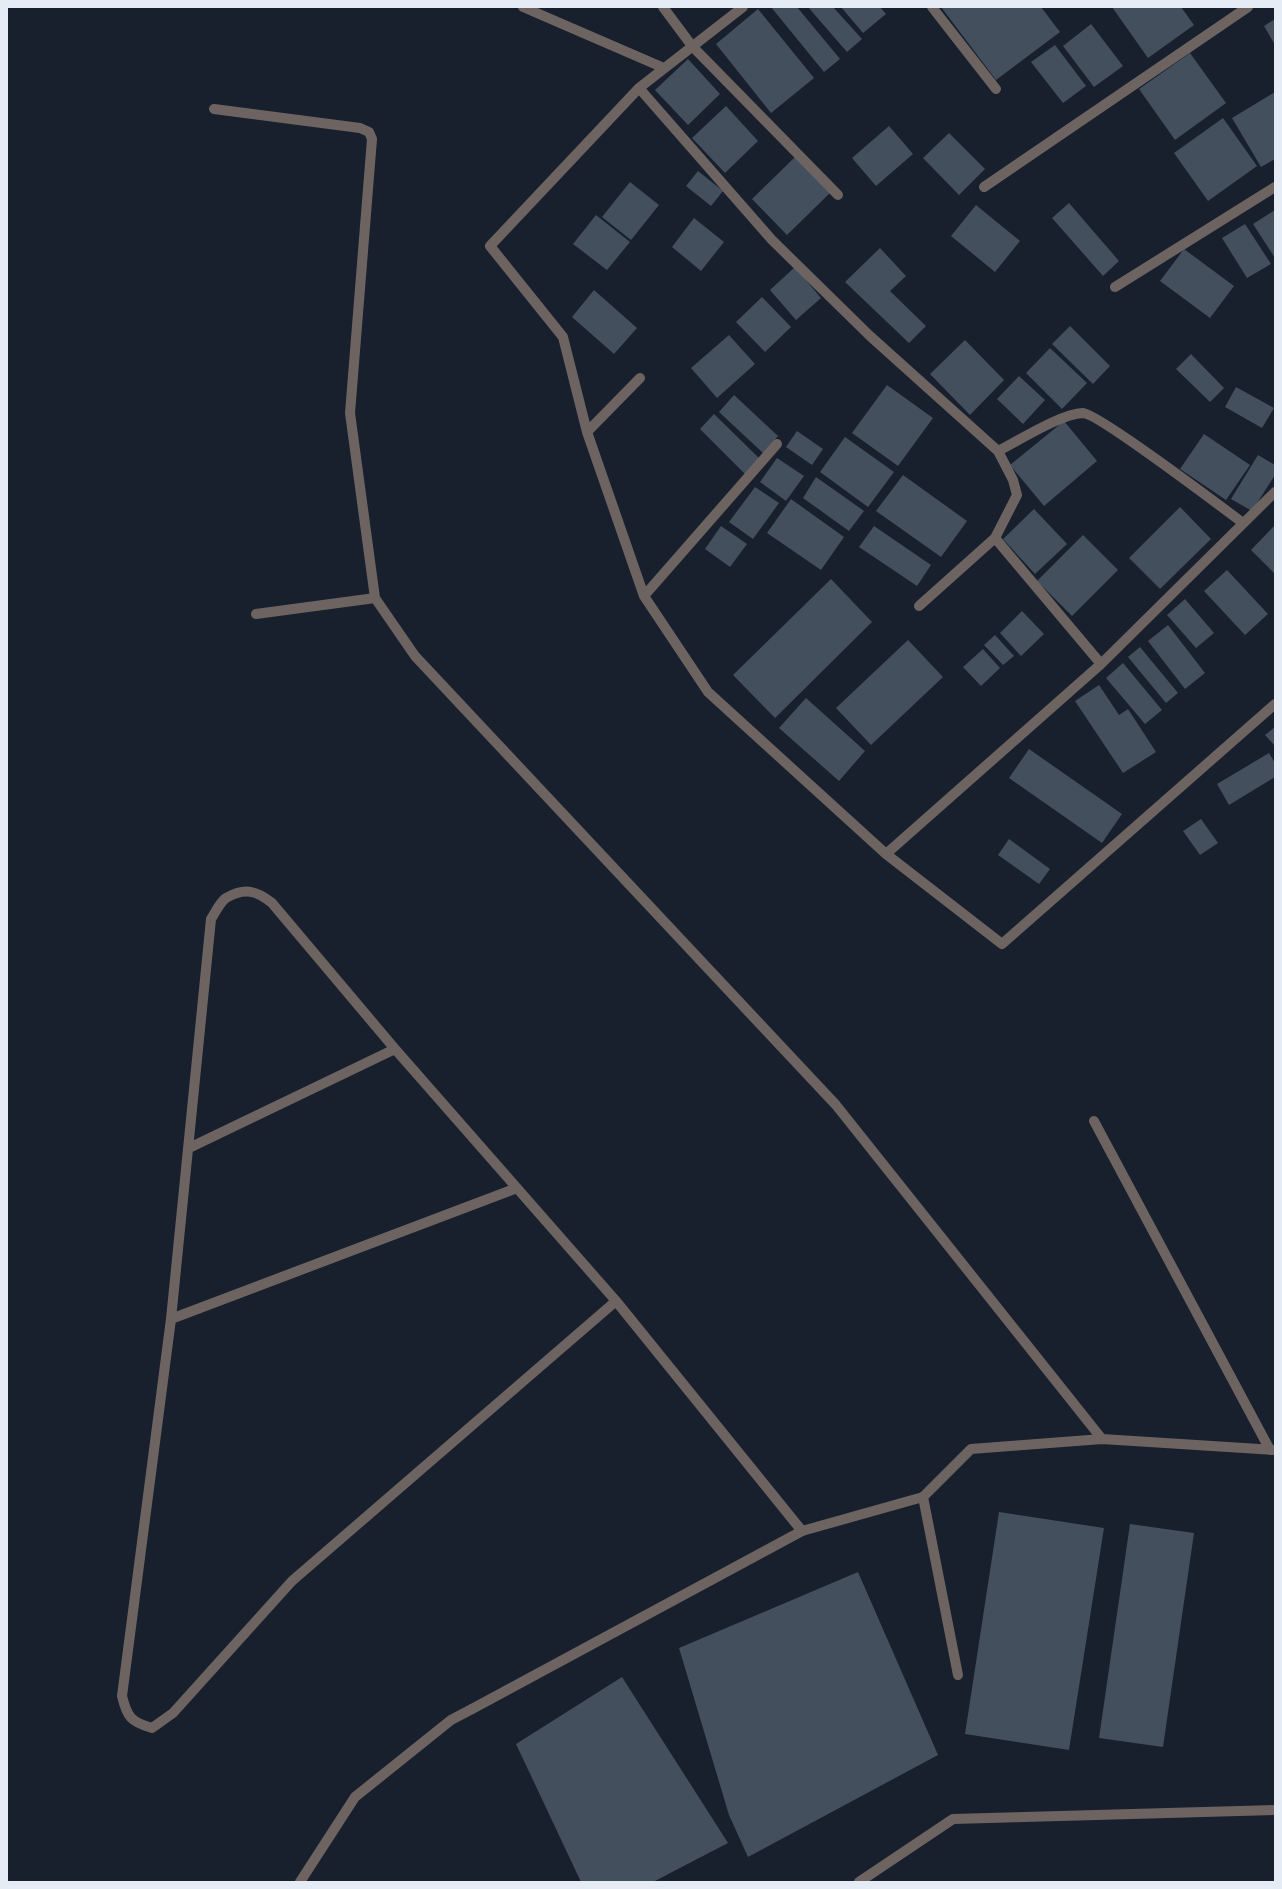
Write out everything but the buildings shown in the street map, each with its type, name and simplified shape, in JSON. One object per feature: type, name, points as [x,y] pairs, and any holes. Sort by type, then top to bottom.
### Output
[{"type":"street","points":[[523,7],[664,68]]},
{"type":"street","points":[[663,7],[692,46],[838,195]]},
{"type":"street","points":[[743,7],[639,88],[490,246],[563,337],[587,432],[644,596],[708,692],[886,854],[1002,944],[1275,704]]},
{"type":"street","points":[[932,7],[996,89]]},
{"type":"street","points":[[984,186],[1248,7]]},
{"type":"street","points":[[639,88],[772,240],[870,336],[998,451],[1012,480],[1017,495],[995,538],[920,606]]},
{"type":"street","points":[[214,109],[360,128],[369,132],[372,139],[350,412],[375,598],[415,656],[836,1104],[1102,1439]]},
{"type":"street","points":[[1115,287],[1275,187]]},
{"type":"street","points":[[587,432],[640,378]]},
{"type":"street","points":[[998,451],[1070,414],[1086,413],[1111,428],[1244,523]]},
{"type":"street","points":[[644,596],[777,444]]},
{"type":"street","points":[[886,854],[1101,664],[1275,492]]},
{"type":"street","points":[[995,538],[1101,664]]},
{"type":"street","points":[[256,614],[375,598]]},
{"type":"street","points":[[616,1301],[292,1581],[173,1713],[152,1728],[138,1724],[126,1714],[122,1696],[171,1320],[211,919],[225,898],[247,891],[259,893],[272,903],[395,1049],[616,1301],[802,1531]]},
{"type":"street","points":[[189,1148],[395,1049]]},
{"type":"street","points":[[1094,1121],[1273,1450]]},
{"type":"street","points":[[171,1320],[516,1188]]},
{"type":"street","points":[[300,1882],[355,1796],[451,1720],[802,1531],[923,1497],[971,1449],[1102,1439],[1273,1450]]},
{"type":"street","points":[[923,1497],[958,1675]]},
{"type":"street","points":[[859,1882],[953,1819],[1275,1810]]}]
